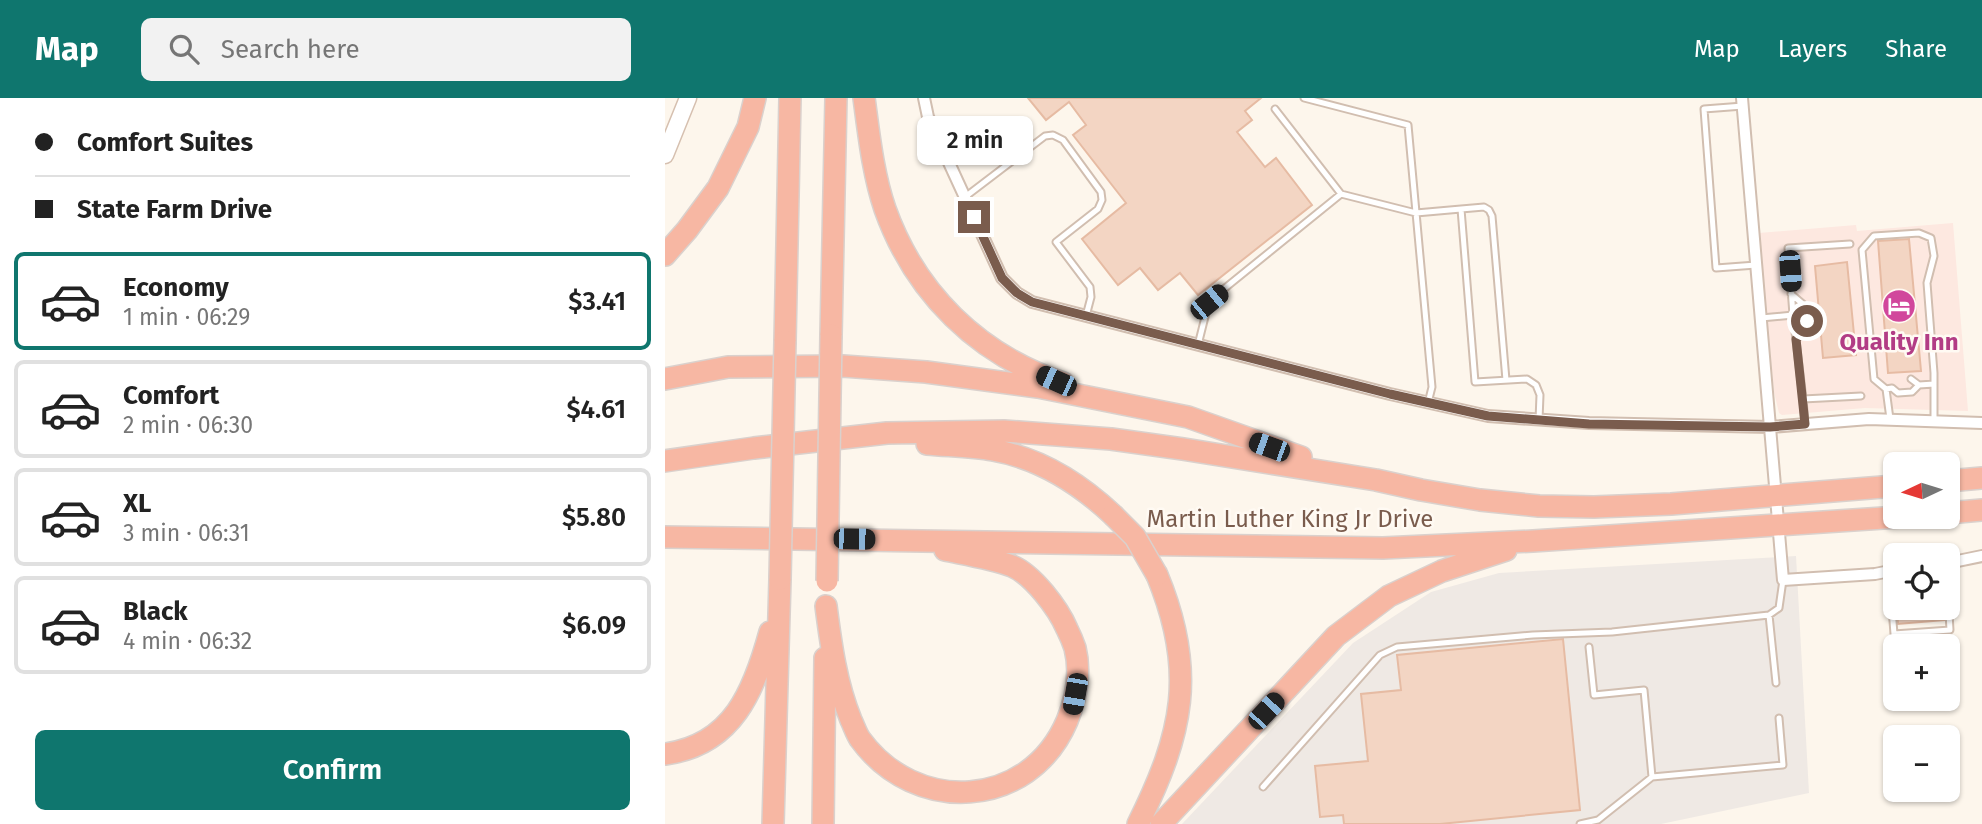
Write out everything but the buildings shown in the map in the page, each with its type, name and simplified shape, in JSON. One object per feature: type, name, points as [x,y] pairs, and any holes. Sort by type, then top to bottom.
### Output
[{"type":"highway","points":[[665,254],[687,230],[718,188],[748,127],[755,98]]},
{"type":"highway","points":[[773,824],[790,98]]},
{"type":"highway","points":[[823,824],[836,98]]},
{"type":"highway","points":[[864,98],[876,175],[885,208],[910,263],[927,289],[951,316],[1005,358],[1056,381],[1125,404]]},
{"type":"highway","points":[[665,379],[728,367],[843,366],[926,372],[1038,387],[1188,417],[1269,447],[1376,480]]},
{"type":"highway","name":"Martin Luther King Jr Drive","points":[[665,461],[887,433],[1004,431],[1111,439],[1376,480],[1480,500],[1539,506],[1671,504],[1883,487]]},
{"type":"highway","points":[[754,448],[927,444],[994,450],[1026,459],[1056,472],[1090,493],[1113,514],[1135,537],[1157,575],[1171,613],[1182,675],[1180,704],[1173,738],[1155,789],[1138,824]]},
{"type":"highway","points":[[1960,480],[1982,478]]},
{"type":"highway","points":[[1628,535],[1645,529],[1758,512],[1776,496]]},
{"type":"highway","points":[[1779,524],[1792,514],[1883,497]]},
{"type":"highway","name":"Martin Luther King Jr Drive","points":[[665,537],[1383,548],[1883,518]]},
{"type":"highway","points":[[665,547],[752,538]]},
{"type":"highway","points":[[826,606],[833,662],[854,727],[875,756],[898,775],[920,786],[944,792],[971,793],[994,788],[1033,767],[1049,752],[1061,735],[1073,708],[1078,680],[1075,648],[1062,616],[1041,589],[1013,566],[905,540]]},
{"type":"highway","points":[[1161,824],[1336,636],[1389,596],[1442,571],[1533,541]]},
{"type":"highway","points":[[665,754],[680,752],[701,743],[721,731],[735,716],[750,692],[764,654],[779,589]]},
{"type":"street","points":[[665,155],[688,98]]},
{"type":"street","points":[[924,98],[928,117],[1002,278],[1017,293],[1032,302],[1488,416],[1589,424],[1770,427],[1870,419],[1982,423]]},
{"type":"street","points":[[1742,102],[1783,580],[1883,573]]},
{"type":"lane","points":[[1304,98],[1408,125],[1432,387],[1428,403]]},
{"type":"lane","points":[[1742,102],[1704,109],[1716,268],[1756,265]]},
{"type":"lane","points":[[1275,109],[1341,194],[1416,213],[1484,207],[1489,210],[1492,216],[1506,380]]},
{"type":"lane","points":[[965,197],[1045,136],[1053,135],[1062,140],[1101,192],[1102,200],[1098,209],[1056,242],[1090,287],[1091,297],[1086,316]]},
{"type":"lane","points":[[1198,345],[1209,302],[1341,194]]},
{"type":"lane","points":[[1461,209],[1475,382],[1527,379],[1536,385],[1540,395],[1539,420]]},
{"type":"lane","points":[[1919,385],[1912,392],[1898,393],[1874,379],[1862,250],[1874,236],[1919,233],[1931,238],[1934,256],[1927,282],[1934,373],[1934,421]]},
{"type":"lane","points":[[1805,424],[1788,248],[1850,244]]},
{"type":"lane","points":[[1791,294],[1804,305]]},
{"type":"lane","points":[[1761,318],[1793,316]]},
{"type":"lane","points":[[1796,339],[1806,330],[1807,321]]},
{"type":"lane","points":[[1911,379],[1919,385],[1934,384]]},
{"type":"lane","points":[[1890,419],[1889,388],[1897,380]]},
{"type":"lane","points":[[1803,400],[1861,396]]},
{"type":"lane","points":[[1263,787],[1381,655],[1397,646],[1533,635],[1612,632],[1769,615],[1779,608],[1783,580]]},
{"type":"lane","points":[[1769,615],[1776,683]]},
{"type":"lane","points":[[1894,620],[1894,634],[1950,630],[1949,620]]},
{"type":"lane","points":[[1933,621],[1934,631]]},
{"type":"lane","points":[[1920,623],[1921,632]]},
{"type":"lane","points":[[1908,624],[1908,633]]},
{"type":"lane","points":[[1589,647],[1594,695],[1644,690],[1652,777]]},
{"type":"lane","points":[[1580,824],[1598,820],[1652,777],[1783,765],[1779,718]]},
{"type":"shaded area","points":[[1953,223],[1968,411],[1865,408],[1782,415],[1779,413],[1774,392],[1759,233],[1856,225],[1857,231]]},
{"type":"shaded area","points":[[1796,556],[1809,793],[1661,824],[1182,824],[1353,643],[1431,592],[1499,573]]},
{"type":"place","name":"Quality Inn","points":[[1899,306]]},
{"type":"route","points":[[974,217],[1002,278],[1017,293],[1032,302],[1390,394],[1488,416],[1589,424],[1770,427],[1805,424],[1796,339],[1806,330],[1807,321]]}]
